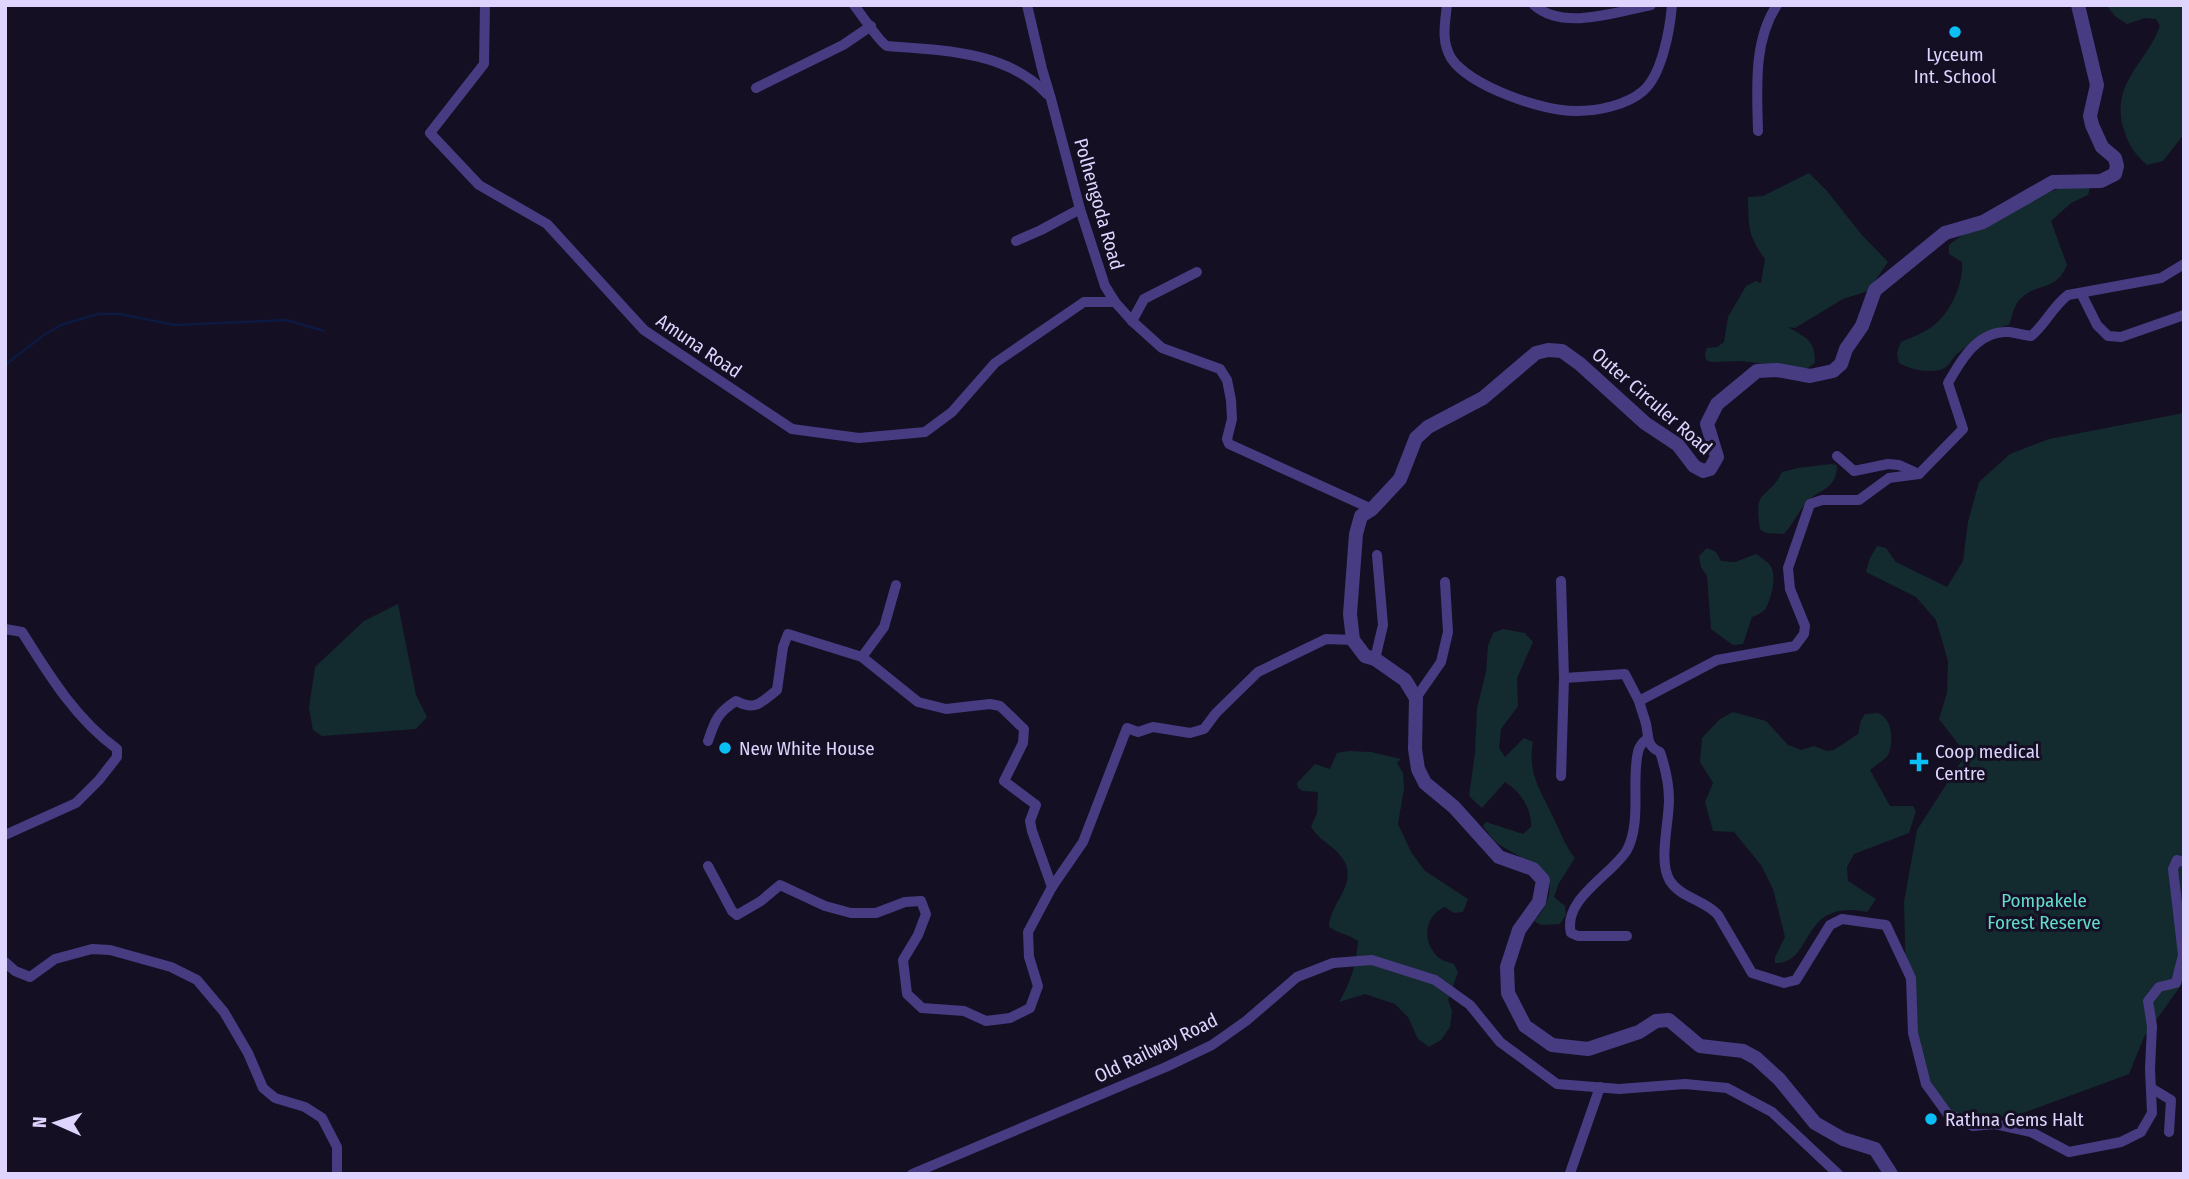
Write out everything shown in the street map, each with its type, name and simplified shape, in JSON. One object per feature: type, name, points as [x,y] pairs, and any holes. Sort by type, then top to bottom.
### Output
[{"type":"street","name":"Amuna Road","points":[[485,5],[484,64],[430,133],[479,185],[547,224],[644,331],[792,429],[859,438],[925,432],[952,412],[995,363],[1084,302],[1115,302]]},
{"type":"street","points":[[854,5],[872,26],[881,43],[887,46],[944,50],[977,56],[1007,66],[1036,83],[1051,99]]},
{"type":"street","name":"Polhengoda Road","points":[[1027,5],[1080,209],[1105,286],[1115,302],[1162,348],[1220,369],[1227,380],[1231,400],[1232,419],[1227,439],[1229,444],[1372,509]]},
{"type":"street","points":[[1447,5],[1444,39],[1459,69],[1518,99],[1556,109],[1578,111],[1613,106],[1641,94],[1660,62],[1672,5]]},
{"type":"street","points":[[1534,5],[1541,11],[1565,19],[1651,5]]},
{"type":"street","points":[[1573,5],[1578,19]]},
{"type":"street","points":[[1758,131],[1760,47],[1768,18],[1776,5]]},
{"type":"street","name":"Outer Circuler Road","points":[[1353,640],[1350,614],[1356,534],[1362,516],[1400,479],[1416,438],[1428,427],[1483,398],[1536,353],[1548,350],[1562,352],[1580,363],[1645,424],[1678,445],[1694,466],[1703,471],[1710,469],[1717,457],[1707,425],[1717,404],[1757,371],[1777,370],[1810,376],[1833,371],[1841,364],[1846,349],[1862,326],[1875,290],[1945,233],[1983,222],[2053,182],[2101,181],[2115,174],[2115,158],[2102,148],[2090,116],[2097,85],[2078,5]]},
{"type":"street","points":[[756,88],[842,45],[872,26]]},
{"type":"street","points":[[1016,241],[1080,209]]},
{"type":"street","points":[[1639,701],[1717,660],[1795,646],[1804,634],[1805,626],[1790,589],[1788,568],[1810,504],[1822,500],[1859,500],[1889,478],[1919,474],[1963,429],[1948,383],[1961,360],[1973,346],[1990,335],[2007,332],[2031,336],[2039,330],[2056,304],[2068,295],[2161,278],[2184,264]]},
{"type":"street","points":[[1132,321],[1144,299],[1197,272]]},
{"type":"street","points":[[2081,293],[2098,325],[2108,336],[2120,337],[2184,315]]},
{"type":"street","points":[[1838,456],[1854,471],[1888,464],[1899,465],[1919,474]]},
{"type":"street","points":[[1375,659],[1383,625],[1377,555]]},
{"type":"street","points":[[1561,776],[1564,678],[1562,581]]},
{"type":"street","points":[[1416,698],[1440,662],[1448,632],[1445,582]]},
{"type":"street","points":[[862,657],[884,627],[896,584]]},
{"type":"street","points":[[5,629],[22,632],[58,691],[104,740],[117,749],[117,757],[76,803],[5,835]]},
{"type":"street","points":[[708,741],[716,718],[724,709],[736,701],[748,707],[755,706],[777,690],[783,647],[788,634],[862,657],[918,702],[946,709],[990,704],[1000,706],[1024,729],[1023,743],[1004,781],[1036,805],[1030,821],[1052,887]]},
{"type":"street","points":[[708,866],[732,911],[737,915],[761,901],[780,885],[825,906],[851,913],[876,913],[905,902],[921,901],[926,915],[903,960],[907,994],[922,1008],[964,1011],[986,1021],[1010,1018],[1030,1008],[1038,986],[1029,957],[1028,932],[1052,887],[1083,842],[1126,728],[1138,732],[1153,727],[1189,733],[1204,729],[1216,713],[1258,672],[1326,639],[1353,640],[1365,656],[1375,659],[1405,680],[1416,698],[1415,749],[1418,769],[1424,783],[1454,807],[1499,857],[1534,870],[1543,880],[1539,902],[1520,930],[1507,967],[1508,993],[1525,1026],[1552,1045],[1588,1049],[1639,1032],[1656,1021],[1669,1020],[1700,1046],[1743,1051],[1756,1058],[1779,1079],[1815,1123],[1843,1139],[1875,1149],[1891,1174]]},
{"type":"street","points":[[1564,678],[1625,674],[1639,701],[1647,726],[1647,739],[1652,748],[1660,752],[1664,764],[1669,800],[1664,864],[1668,879],[1677,890],[1712,908],[1752,973],[1784,984],[1796,980],[1830,925],[1842,919],[1886,925],[1910,978],[1913,1033],[1926,1084],[1947,1114],[1973,1126],[1995,1124],[2031,1132],[2068,1152],[2121,1142],[2141,1132],[2152,1113],[2152,1026],[2148,1001],[2159,987],[2176,983],[2181,964],[2183,955],[2173,869],[2177,860],[2184,862]]},
{"type":"street","points":[[1627,936],[1578,936],[1571,933],[1569,924],[1581,897],[1626,850],[1634,824],[1638,751],[1647,739]]},
{"type":"street","points":[[5,962],[30,977],[55,959],[92,949],[110,950],[171,967],[197,980],[224,1012],[248,1053],[264,1088],[275,1098],[305,1107],[322,1118],[337,1147],[337,1174]]},
{"type":"street","name":"Old Railway Road","points":[[912,1174],[1212,1045],[1246,1021],[1297,977],[1333,963],[1372,960],[1435,980],[1470,1005],[1500,1042],[1557,1084],[1619,1089],[1685,1084],[1727,1088],[1772,1112],[1838,1174]]},
{"type":"street","points":[[1570,1173],[1600,1087]]},
{"type":"street","points":[[2151,1088],[2171,1100],[2169,1132]]},
{"type":"green space","points":[[2106,5],[2184,5],[2184,134],[2163,161],[2147,165],[2139,157],[2126,136],[2121,113],[2126,86],[2160,26],[2156,19],[2145,18],[2127,24],[2116,17]]},
{"type":"green space","points":[[1809,173],[1888,262],[1868,291],[1843,299],[1795,328],[1788,327],[1811,344],[1815,363],[1806,369],[1742,361],[1706,360],[1707,348],[1717,347],[1724,342],[1728,317],[1746,286],[1756,281],[1761,283],[1765,259],[1750,230],[1748,197],[1763,196]]},
{"type":"green space","points":[[2066,186],[2090,188],[2088,195],[2071,203],[2051,221],[2067,265],[2063,274],[2052,283],[2026,294],[2016,304],[2009,325],[1975,340],[1944,368],[1926,371],[1899,363],[1897,353],[1901,342],[1935,325],[1948,310],[1957,291],[1962,262],[1949,254],[1949,245],[1990,219]]},
{"type":"green space","name":"Pompakele Forest Reserve","points":[[2184,413],[2184,981],[2144,1037],[2129,1074],[2012,1117],[1946,1114],[1924,1067],[1906,981],[1904,902],[1917,830],[1966,754],[1939,719],[1947,693],[1948,661],[1936,620],[1916,597],[1866,572],[1870,558],[1877,546],[1886,548],[1896,562],[1947,587],[1963,561],[1968,522],[1979,482],[2010,454],[2049,439]]},
{"type":"green space","points":[[1837,465],[1831,484],[1807,502],[1784,534],[1766,533],[1760,529],[1760,500],[1782,472]]},
{"type":"green space","points":[[1707,548],[1716,552],[1721,561],[1735,562],[1756,554],[1772,569],[1773,583],[1768,604],[1763,611],[1752,617],[1743,644],[1733,645],[1711,629],[1707,576],[1701,567],[1699,556]]},
{"type":"green space","points":[[398,604],[416,695],[427,717],[416,729],[322,736],[313,730],[309,708],[315,667],[364,621]]},
{"type":"green space","points":[[1503,629],[1525,633],[1533,642],[1517,678],[1518,706],[1501,729],[1499,748],[1505,757],[1524,738],[1533,742],[1532,764],[1536,782],[1575,858],[1559,883],[1554,897],[1565,906],[1566,915],[1560,924],[1541,925],[1534,921],[1549,894],[1549,882],[1544,872],[1497,843],[1483,826],[1486,822],[1523,834],[1531,827],[1531,820],[1521,796],[1505,782],[1482,808],[1469,796],[1477,708],[1486,672],[1488,646],[1493,633]]},
{"type":"green space","points":[[1733,712],[1766,721],[1788,745],[1801,750],[1814,746],[1827,751],[1834,750],[1858,734],[1865,714],[1882,715],[1891,731],[1890,750],[1886,757],[1870,770],[1890,806],[1913,806],[1916,811],[1909,833],[1854,854],[1847,867],[1848,881],[1876,899],[1867,912],[1845,910],[1829,914],[1818,923],[1797,954],[1788,961],[1775,963],[1775,957],[1785,937],[1773,889],[1761,865],[1734,832],[1713,831],[1705,802],[1713,783],[1700,762],[1702,738],[1720,719]]},
{"type":"green space","points":[[1371,752],[1401,759],[1397,763],[1403,773],[1404,788],[1398,824],[1411,852],[1425,871],[1468,899],[1463,912],[1454,913],[1445,907],[1438,911],[1432,917],[1427,930],[1433,952],[1441,959],[1454,964],[1458,972],[1448,1000],[1452,1011],[1450,1027],[1441,1040],[1429,1047],[1418,1039],[1408,1017],[1395,1004],[1365,994],[1339,1002],[1352,973],[1358,941],[1329,927],[1334,909],[1346,885],[1347,868],[1339,854],[1311,827],[1317,813],[1318,792],[1303,791],[1298,788],[1297,783],[1315,764],[1330,769],[1337,753]]},
{"type":"waterway","points":[[5,365],[61,325],[98,314],[120,314],[175,325],[287,320],[324,331]]},
{"type":"place","name":"Lyceum Int. School","points":[[1955,32]]},
{"type":"place","name":"New White House","points":[[725,748]]},
{"type":"place","name":"Coop medical Centre","points":[[1919,762]]},
{"type":"place","name":"Rathna Gems Halt","points":[[1931,1119]]}]
